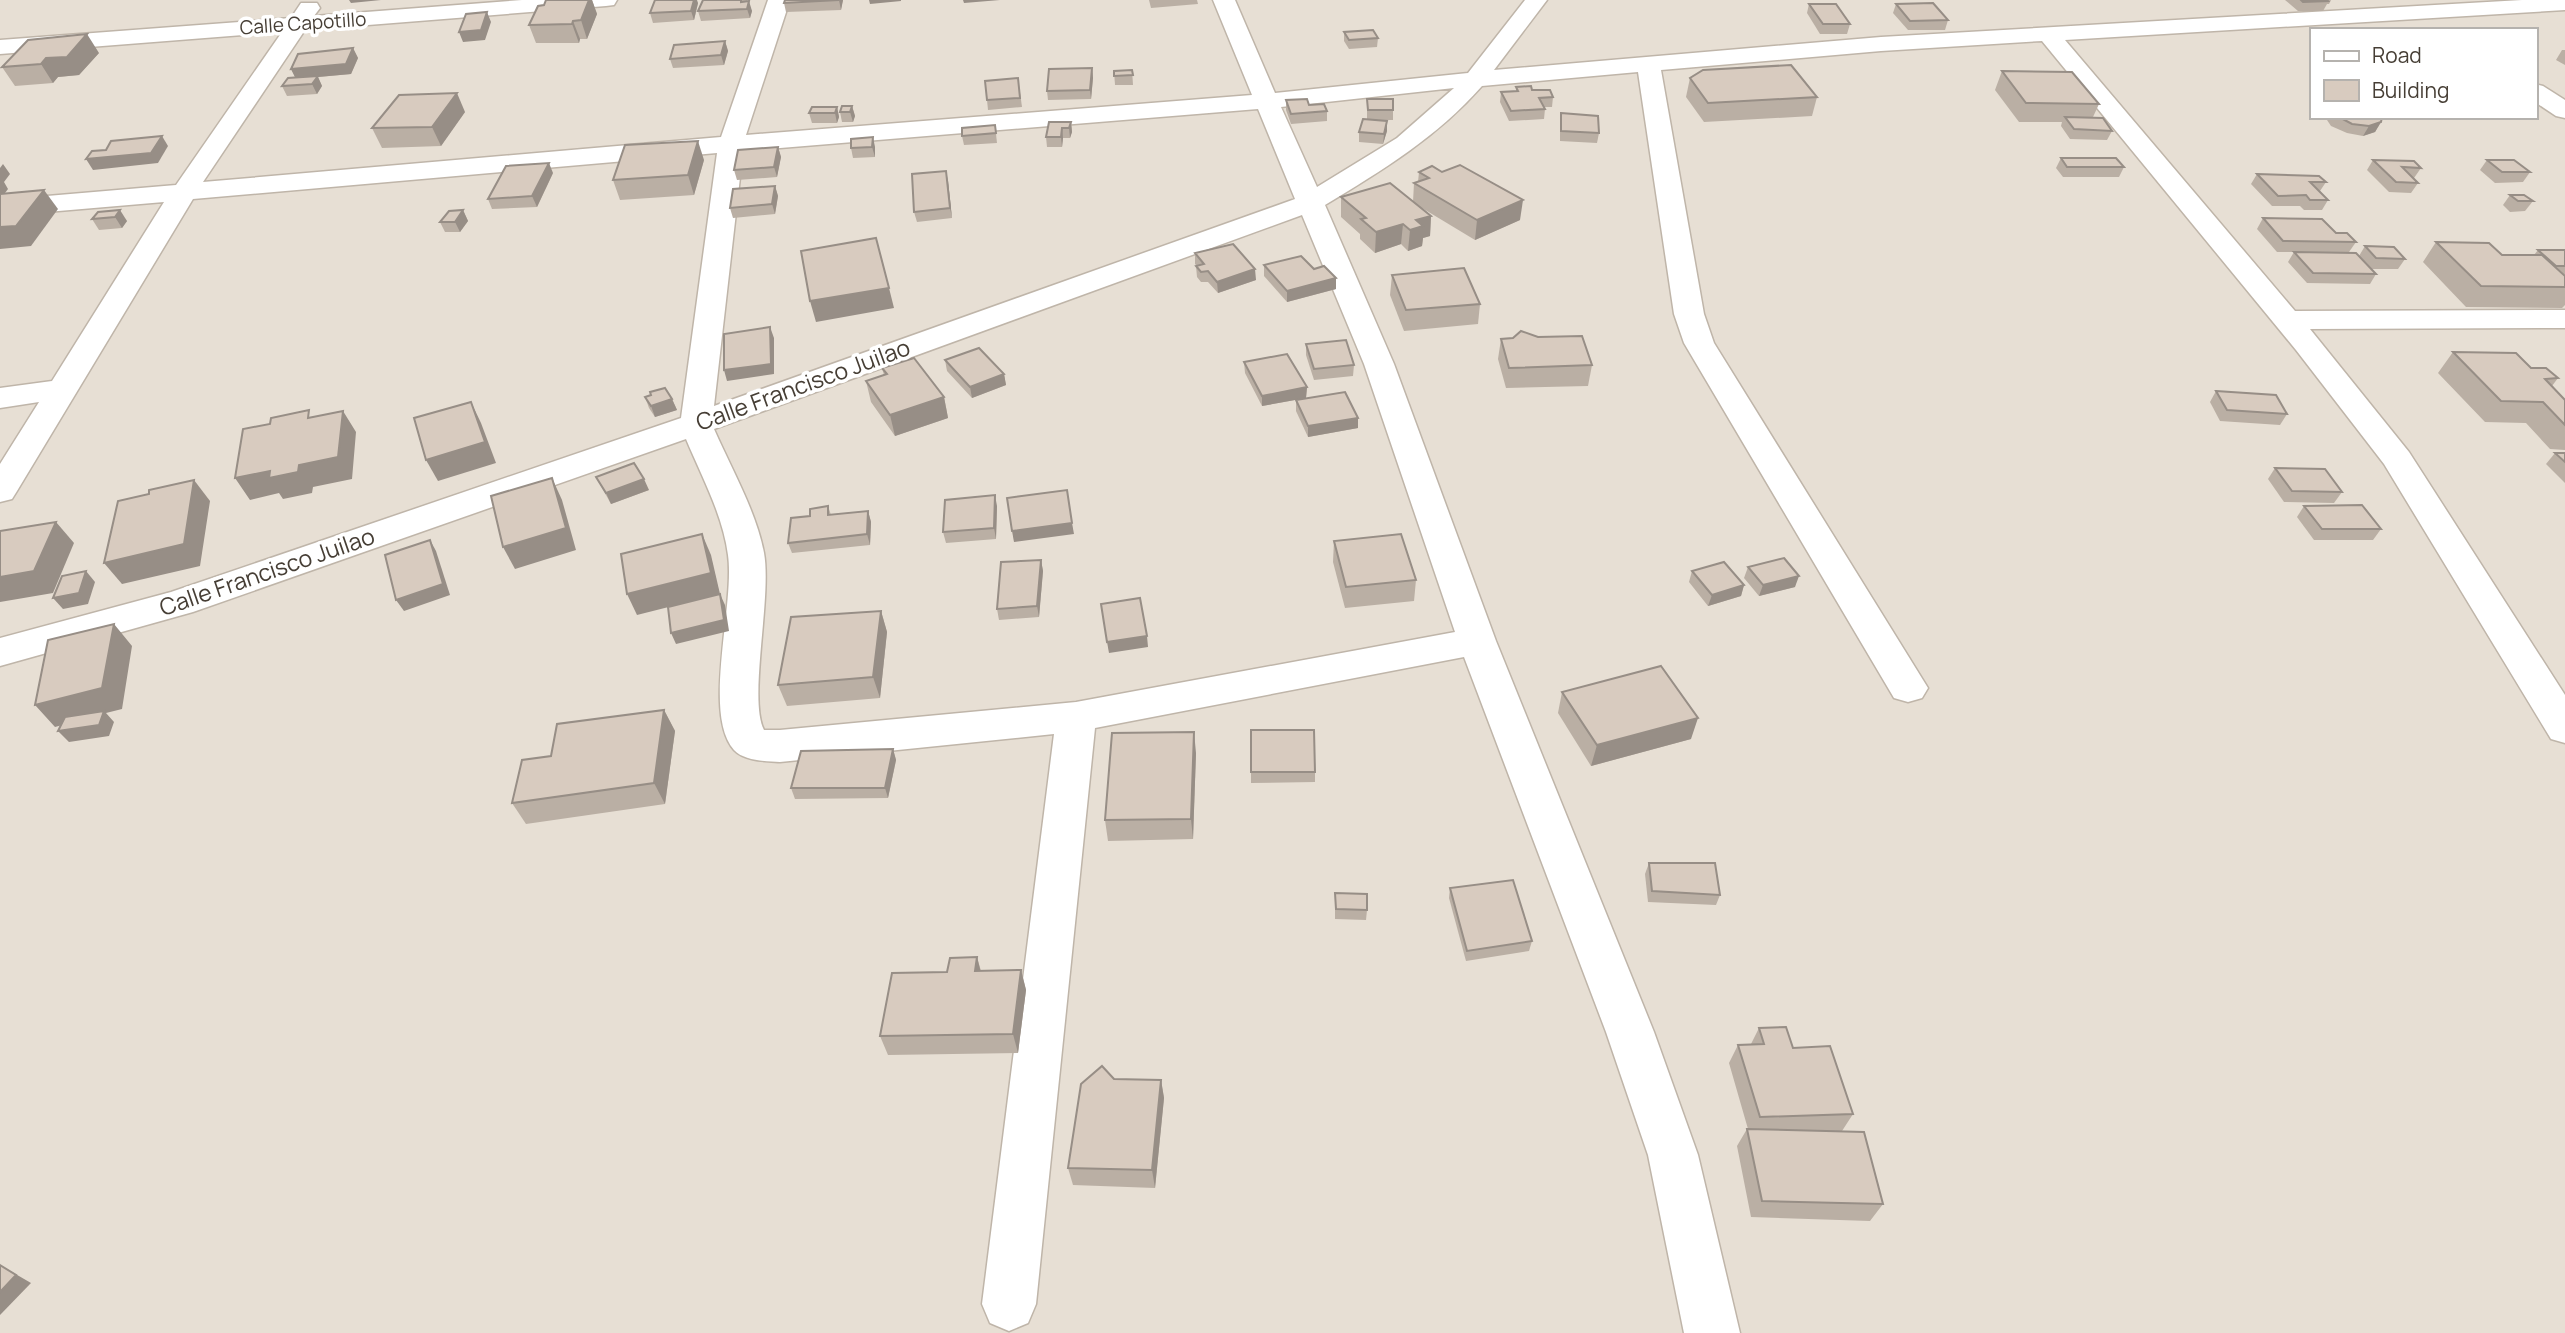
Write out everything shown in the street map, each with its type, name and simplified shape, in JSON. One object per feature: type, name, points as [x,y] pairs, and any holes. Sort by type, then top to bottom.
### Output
[{"type":"street","points":[[0,491],[183,193],[313,0]]},
{"type":"street","name":"Calle Capotillo","points":[[0,47],[606,0]]},
{"type":"street","points":[[779,0],[731,144],[696,424],[732,509],[746,553],[748,587],[739,706],[742,729],[750,741],[760,745],[780,746],[1076,717],[1477,641]]},
{"type":"street","points":[[1224,0],[1379,364],[1477,641],[1630,1032],[1673,1155],[1712,1333]]},
{"type":"street","name":"Calle Francisco Juilao","points":[[0,652],[180,603],[696,424],[1309,203],[1392,153],[1435,120],[1476,79],[1536,0]]},
{"type":"street","points":[[0,208],[731,144],[1266,101],[1476,79],[1881,44],[2565,4]]},
{"type":"street","points":[[2422,14],[2443,28]]},
{"type":"street","points":[[2049,35],[2287,320],[2397,458],[2565,727]]},
{"type":"street","points":[[1648,64],[1689,314],[1699,343],[1908,688]]},
{"type":"street","points":[[2537,92],[2565,111]]},
{"type":"street","points":[[2287,320],[2565,319]]},
{"type":"street","points":[[0,398],[61,389]]},
{"type":"street","points":[[1009,1304],[1076,717]]},
{"type":"shaded area","points":[[0,0],[2565,0],[2565,1333],[0,1333]]},
{"type":"building","points":[[546,0],[589,0],[581,20],[573,21],[572,24],[529,25],[538,6],[544,5]]},
{"type":"building","points":[[655,0],[694,0],[691,11],[650,13]]},
{"type":"building","points":[[703,0],[749,1],[747,9],[698,11]]},
{"type":"building","points":[[785,0],[839,0],[784,3]]},
{"type":"building","points":[[2301,0],[2327,0],[2328,1],[2303,2]]},
{"type":"building","points":[[1933,3],[1948,20],[1910,21],[1896,4]]},
{"type":"building","points":[[1809,4],[1836,4],[1850,24],[1823,24]]},
{"type":"building","points":[[487,12],[481,30],[459,32],[466,14]]},
{"type":"building","points":[[1373,30],[1378,38],[1349,40],[1344,32]]},
{"type":"building","points":[[87,34],[67,57],[46,58],[41,64],[2,67],[28,40]]},
{"type":"building","points":[[725,41],[721,55],[670,59],[674,45]]},
{"type":"building","points":[[353,48],[346,64],[291,69],[298,54]]},
{"type":"building","points":[[1791,65],[1817,97],[1708,103],[1690,78],[1703,70]]},
{"type":"building","points":[[1092,68],[1090,90],[1047,91],[1049,69]]},
{"type":"building","points":[[1132,70],[1133,75],[1114,76],[1114,71]]},
{"type":"building","points":[[2002,71],[2072,72],[2099,104],[2026,103]]},
{"type":"building","points":[[318,76],[312,84],[282,86],[288,78]]},
{"type":"building","points":[[1018,78],[1020,98],[987,100],[985,81]]},
{"type":"building","points":[[1531,86],[1532,90],[1550,90],[1553,97],[1539,98],[1545,109],[1511,111],[1501,92],[1518,91],[1516,87]]},
{"type":"building","points":[[457,93],[432,127],[372,128],[399,95]]},
{"type":"building","points":[[1307,99],[1309,105],[1324,104],[1327,111],[1291,114],[1286,100]]},
{"type":"building","points":[[1367,99],[1393,99],[1393,110],[1368,110]]},
{"type":"building","points":[[842,106],[852,106],[850,112],[840,112]]},
{"type":"building","points":[[812,107],[837,107],[835,113],[809,113]]},
{"type":"building","points":[[1561,113],[1598,116],[1599,133],[1561,131]]},
{"type":"building","points":[[2065,117],[2103,118],[2112,131],[2074,129]]},
{"type":"building","points":[[1363,119],[1387,121],[1384,134],[1359,132]]},
{"type":"building","points":[[2343,119],[2382,119],[2381,122],[2369,126],[2352,124]]},
{"type":"building","points":[[1049,122],[1071,122],[1069,128],[1062,128],[1061,137],[1046,137]]},
{"type":"building","points":[[995,125],[996,133],[962,136],[962,128]]},
{"type":"building","points":[[162,136],[151,153],[86,159],[92,151],[106,150],[111,141]]},
{"type":"building","points":[[873,137],[872,147],[851,148],[851,139]]},
{"type":"building","points":[[698,141],[688,175],[613,180],[625,145]]},
{"type":"building","points":[[778,147],[774,167],[734,170],[738,150]]},
{"type":"building","points":[[2061,158],[2116,158],[2124,167],[2067,167]]},
{"type":"building","points":[[2373,160],[2414,161],[2421,168],[2402,167],[2418,183],[2396,182]]},
{"type":"building","points":[[2487,160],[2514,160],[2530,172],[2502,172]]},
{"type":"building","points":[[549,163],[532,196],[488,199],[506,166]]},
{"type":"building","points":[[1460,165],[1523,200],[1477,220],[1414,183],[1429,178],[1419,172],[1432,166],[1442,172]]},
{"type":"building","points":[[946,171],[950,208],[914,212],[912,174]]},
{"type":"building","points":[[2257,174],[2319,176],[2326,182],[2310,182],[2328,200],[2310,200],[2306,195],[2278,196]]},
{"type":"building","points":[[1390,183],[1431,216],[1416,220],[1423,226],[1410,230],[1403,224],[1376,232],[1361,219],[1366,218],[1341,197]]},
{"type":"building","points":[[775,186],[772,204],[730,208],[733,189]]},
{"type":"building","points":[[44,190],[16,226],[0,227],[0,194]]},
{"type":"building","points":[[2510,195],[2524,195],[2533,201],[2518,201]]},
{"type":"building","points":[[120,210],[115,217],[92,219],[98,212]]},
{"type":"building","points":[[463,210],[455,222],[440,222],[449,211]]},
{"type":"building","points":[[2263,218],[2322,219],[2336,233],[2347,233],[2356,242],[2283,241]]},
{"type":"building","points":[[876,238],[889,288],[810,301],[801,251]]},
{"type":"building","points":[[2436,242],[2489,243],[2502,255],[2542,255],[2565,276],[2565,287],[2481,286]]},
{"type":"building","points":[[1233,244],[1255,269],[1217,282],[1208,271],[1201,272],[1196,266],[1204,264],[1195,253]]},
{"type":"building","points":[[2365,246],[2394,247],[2405,259],[2376,258]]},
{"type":"building","points":[[2538,250],[2565,250],[2565,266],[2556,266]]},
{"type":"building","points":[[2294,252],[2356,253],[2376,274],[2313,273]]},
{"type":"building","points":[[1301,256],[1314,269],[1324,266],[1336,278],[1287,291],[1264,265]]},
{"type":"building","points":[[1464,268],[1480,304],[1406,310],[1392,275]]},
{"type":"building","points":[[770,327],[771,364],[724,370],[724,334]]},
{"type":"building","points":[[1521,331],[1538,337],[1582,336],[1592,365],[1509,368],[1501,339],[1513,338]]},
{"type":"building","points":[[1346,340],[1354,365],[1314,369],[1306,344]]},
{"type":"building","points":[[979,348],[1004,374],[970,387],[945,360]]},
{"type":"building","points":[[2453,352],[2516,353],[2531,368],[2546,368],[2558,378],[2545,379],[2565,400],[2565,425],[2543,402],[2501,401]]},
{"type":"building","points":[[1287,354],[1307,387],[1262,396],[1244,362]]},
{"type":"building","points":[[914,358],[944,397],[890,415],[866,381],[887,374],[882,368]]},
{"type":"building","points":[[665,388],[672,399],[651,406],[645,397],[651,395],[650,392]]},
{"type":"building","points":[[2216,391],[2276,395],[2287,414],[2227,410]]},
{"type":"building","points":[[1345,392],[1358,418],[1308,426],[1296,400]]},
{"type":"building","points":[[471,402],[485,442],[426,460],[414,418]]},
{"type":"building","points":[[309,410],[308,418],[343,411],[338,457],[299,465],[298,472],[269,478],[270,471],[235,478],[243,429],[270,424],[271,418]]},
{"type":"building","points":[[2555,453],[2565,453],[2565,462]]},
{"type":"building","points":[[634,463],[644,479],[606,493],[596,477]]},
{"type":"building","points":[[2275,468],[2325,469],[2342,492],[2292,491]]},
{"type":"building","points":[[552,478],[566,528],[503,547],[491,496]]},
{"type":"building","points":[[194,480],[184,544],[104,563],[118,501],[149,494],[149,490]]},
{"type":"building","points":[[1067,490],[1072,523],[1012,531],[1007,498]]},
{"type":"building","points":[[995,495],[994,528],[943,532],[945,500]]},
{"type":"building","points":[[2362,505],[2381,529],[2322,529],[2304,506]]},
{"type":"building","points":[[828,506],[828,515],[868,511],[867,534],[788,543],[791,518],[810,516],[810,509]]},
{"type":"building","points":[[56,522],[34,571],[0,577],[0,531]]},
{"type":"building","points":[[702,534],[711,573],[627,594],[621,554]]},
{"type":"building","points":[[1401,534],[1416,580],[1346,587],[1334,541]]},
{"type":"building","points":[[430,540],[443,584],[396,600],[385,555]]},
{"type":"building","points":[[1784,558],[1799,576],[1763,585],[1748,567]]},
{"type":"building","points":[[1041,560],[1037,606],[997,609],[1001,562]]},
{"type":"building","points":[[1724,562],[1744,585],[1712,595],[1692,571]]},
{"type":"building","points":[[86,571],[79,593],[53,598],[62,576]]},
{"type":"building","points":[[720,594],[724,620],[671,633],[668,607]]},
{"type":"building","points":[[1140,598],[1147,636],[1107,642],[1101,604]]},
{"type":"building","points":[[881,611],[873,677],[778,685],[791,617]]},
{"type":"building","points":[[114,624],[102,688],[35,705],[48,640]]},
{"type":"building","points":[[1661,666],[1698,718],[1597,745],[1562,692]]},
{"type":"building","points":[[664,710],[654,783],[512,803],[522,760],[551,756],[557,724]]},
{"type":"building","points":[[104,711],[99,725],[58,731],[65,717]]},
{"type":"building","points":[[1251,730],[1314,730],[1315,772],[1251,772]]},
{"type":"building","points":[[1194,732],[1191,819],[1105,820],[1112,733]]},
{"type":"building","points":[[893,749],[885,788],[791,788],[801,751]]},
{"type":"building","points":[[1649,863],[1715,863],[1720,895],[1652,891]]},
{"type":"building","points":[[1513,880],[1532,941],[1467,951],[1450,888]]},
{"type":"building","points":[[1335,893],[1367,894],[1367,910],[1336,909]]},
{"type":"building","points":[[977,957],[975,971],[1021,970],[1013,1034],[880,1036],[892,973],[947,972],[950,958]]},
{"type":"building","points":[[1786,1027],[1793,1048],[1830,1046],[1853,1114],[1760,1117],[1738,1045],[1764,1044],[1759,1028]]},
{"type":"building","points":[[1102,1066],[1114,1079],[1161,1080],[1152,1170],[1068,1168],[1081,1084]]},
{"type":"building","points":[[1747,1129],[1864,1132],[1883,1204],[1762,1201]]},
{"type":"building","points":[[0,1265],[16,1275],[0,1292]]}]
